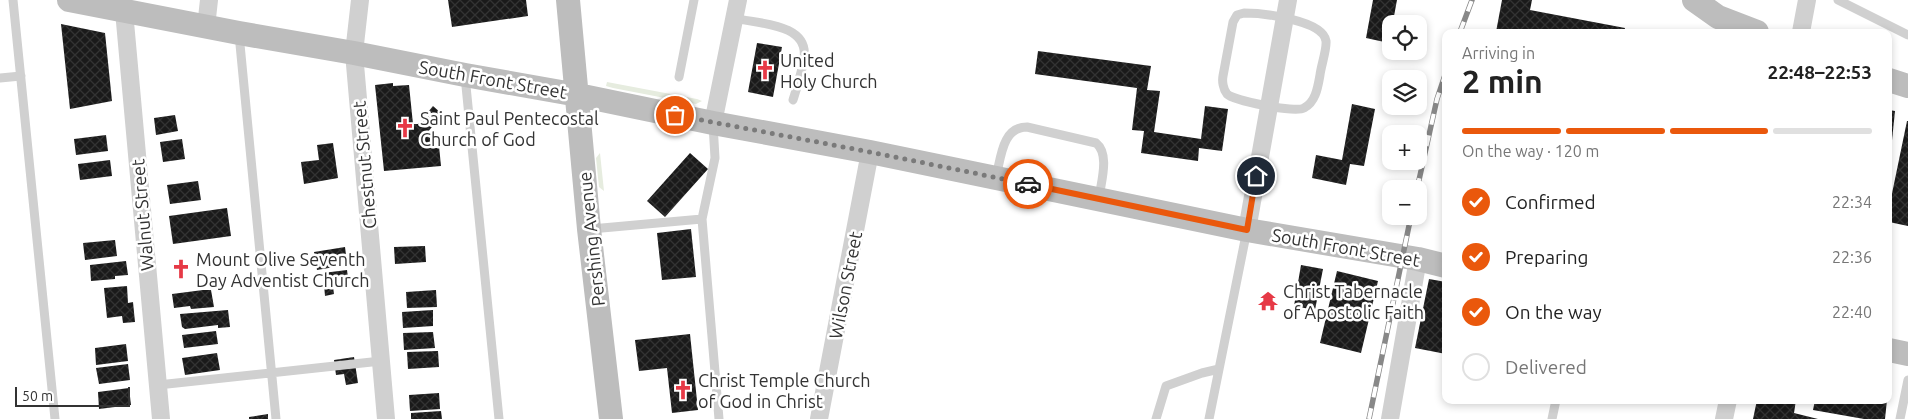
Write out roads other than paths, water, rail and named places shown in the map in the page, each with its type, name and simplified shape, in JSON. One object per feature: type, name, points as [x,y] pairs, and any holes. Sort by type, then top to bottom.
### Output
[{"type":"street","name":"South Front Street","points":[[69,0],[354,53],[465,76],[578,95],[713,123],[870,152],[1247,230],[1418,259],[1442,265]]},
{"type":"street","points":[[206,27],[209,0]]},
{"type":"street","name":"Chestnut Street","points":[[360,0],[354,53],[386,419]]},
{"type":"street","name":"Pershing Avenue","points":[[568,0],[589,229],[610,419]]},
{"type":"street","points":[[1247,230],[1288,0]]},
{"type":"street","points":[[1694,0],[1718,17],[1749,29]]},
{"type":"street","points":[[1802,29],[1807,0]]},
{"type":"street","points":[[713,123],[736,5]]},
{"type":"street","name":"Walnut Street","points":[[124,11],[161,419]]},
{"type":"street","points":[[1892,81],[1908,86]]},
{"type":"street","name":"Wilson Street","points":[[819,419],[870,152]]},
{"type":"street","points":[[1390,419],[1418,259]]},
{"type":"street","points":[[1892,351],[1908,354]]},
{"type":"street","points":[[1724,419],[1727,404]]},
{"type":"lane","points":[[13,0],[55,419]]},
{"type":"lane","points":[[679,77],[694,0]]},
{"type":"lane","points":[[1838,0],[1908,35]]},
{"type":"lane","points":[[736,5],[793,32],[802,41],[804,57],[793,100]]},
{"type":"lane","points":[[1250,13],[1285,18],[1313,26],[1321,31],[1326,41],[1317,89],[1313,100],[1304,109],[1290,110],[1236,98],[1227,94],[1222,83],[1233,22],[1237,15],[1250,13]]},
{"type":"lane","points":[[239,33],[276,419]]},
{"type":"lane","points":[[0,78],[20,76]]},
{"type":"lane","points":[[465,76],[499,419]]},
{"type":"lane","points":[[713,123],[715,158],[702,219],[719,419]]},
{"type":"lane","points":[[996,178],[1010,132],[1018,127],[1027,127],[1099,145],[1103,155],[1103,170],[1098,199]]},
{"type":"lane","points":[[589,229],[702,219]]},
{"type":"lane","points":[[1208,419],[1247,230]]},
{"type":"lane","points":[[158,385],[381,361]]},
{"type":"lane","points":[[1156,419],[1166,386],[1202,372],[1219,369]]},
{"type":"lane","points":[[1900,419],[1908,380]]},
{"type":"lane","points":[[1552,419],[1555,404]]},
{"type":"railway","points":[[1461,29],[1472,0]]},
{"type":"railway","points":[[1419,180],[1442,84]]},
{"type":"railway","points":[[1369,419],[1409,225]]},
{"type":"place","name":"United Holy Church","points":[[765,70]]},
{"type":"place","name":"Saint Paul Pentecostal Church of God","points":[[405,128]]},
{"type":"place","name":"Mount Olive Seventh Day Adventist Church","points":[[181,269]]},
{"type":"place","name":"Christ Tabernacle of Apostolic Faith","points":[[1268,301]]},
{"type":"place","name":"Christ Temple Church of God in Christ","points":[[683,390]]}]
